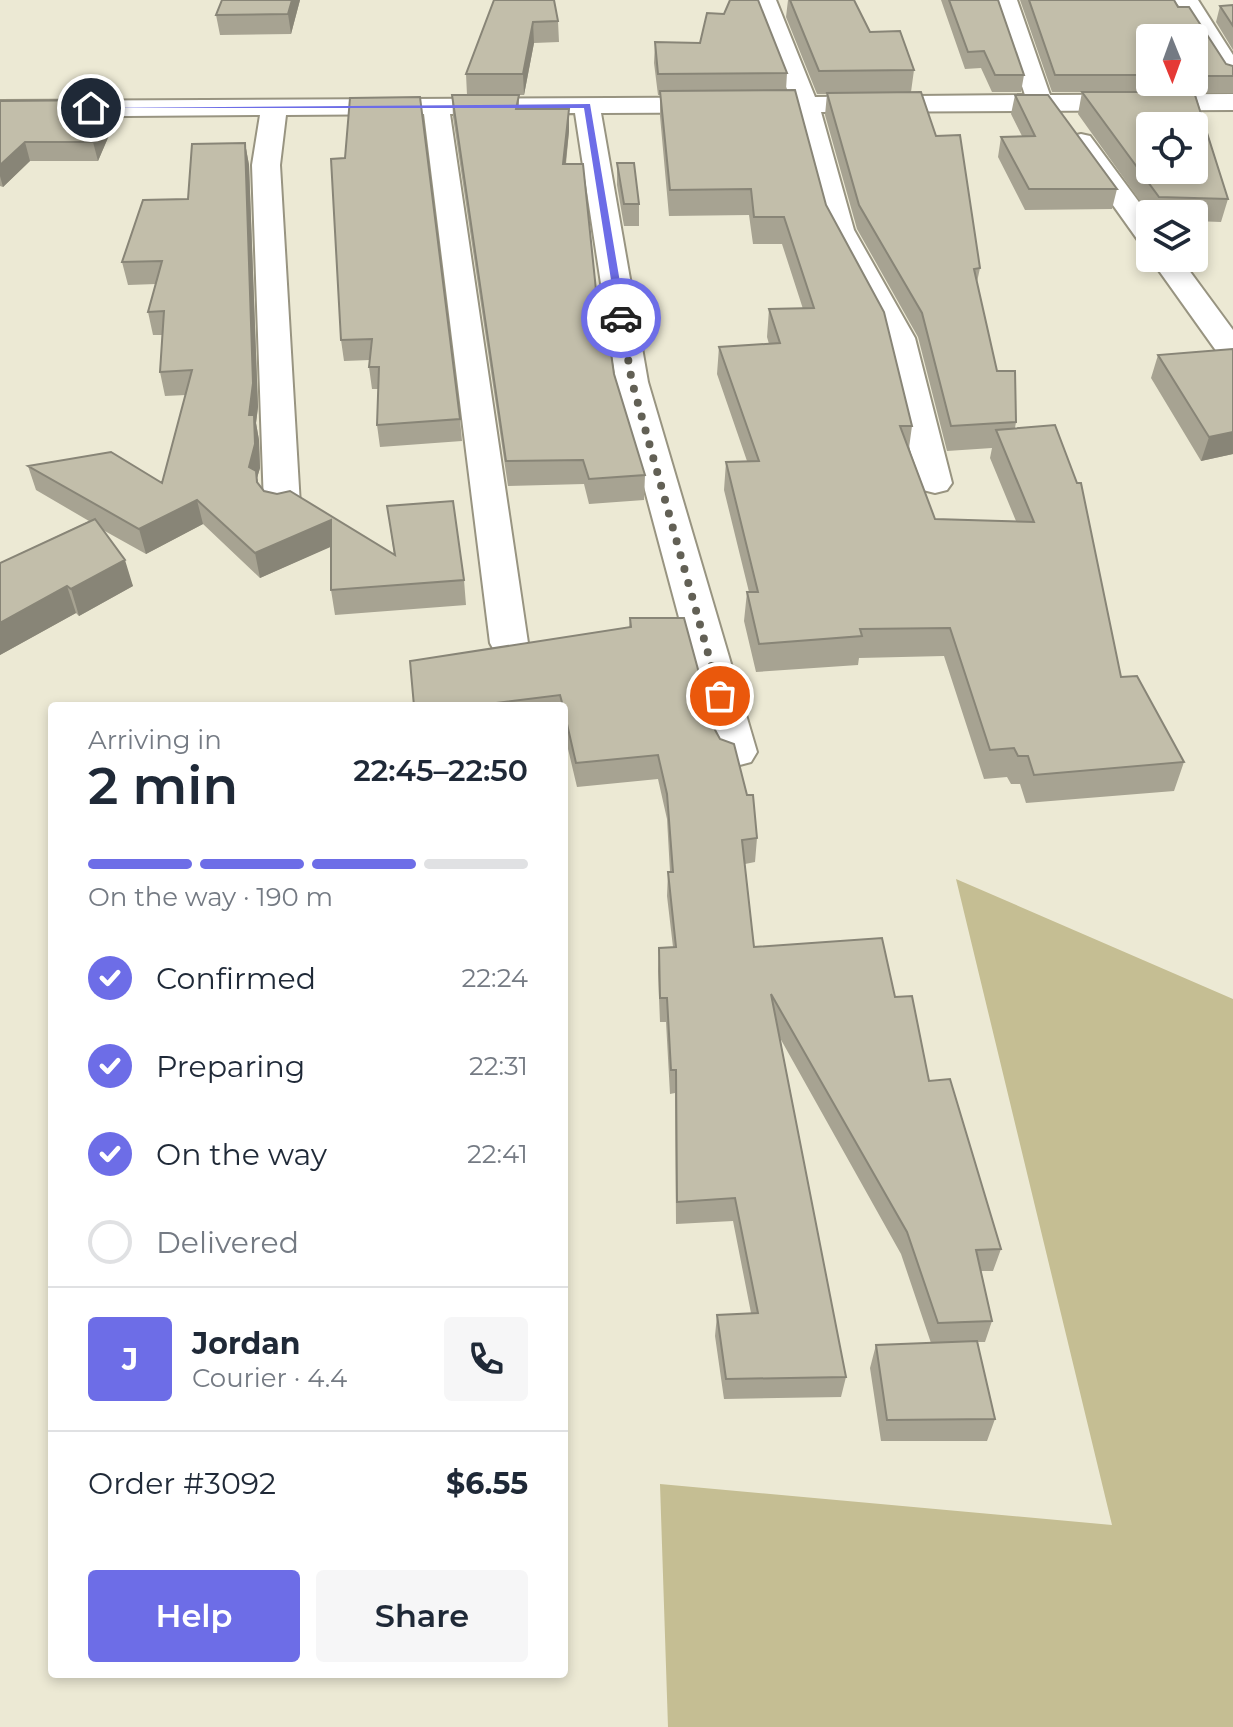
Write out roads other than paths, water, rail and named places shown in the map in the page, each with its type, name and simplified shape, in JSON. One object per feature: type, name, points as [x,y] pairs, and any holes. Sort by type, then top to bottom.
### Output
[{"type":"street","points":[[764,0],[806,105],[840,230],[899,338],[935,483]]},
{"type":"street","points":[[1005,0],[1046,102],[1136,219]]},
{"type":"street","points":[[1186,0],[1233,74]]},
{"type":"street","points":[[0,109],[1233,102]]},
{"type":"street","points":[[436,105],[509,643]]},
{"type":"street","points":[[274,106],[266,165],[282,505]]},
{"type":"street","points":[[587,106],[632,382],[736,752]]},
{"type":"street","points":[[1175,272],[1233,352]]}]
